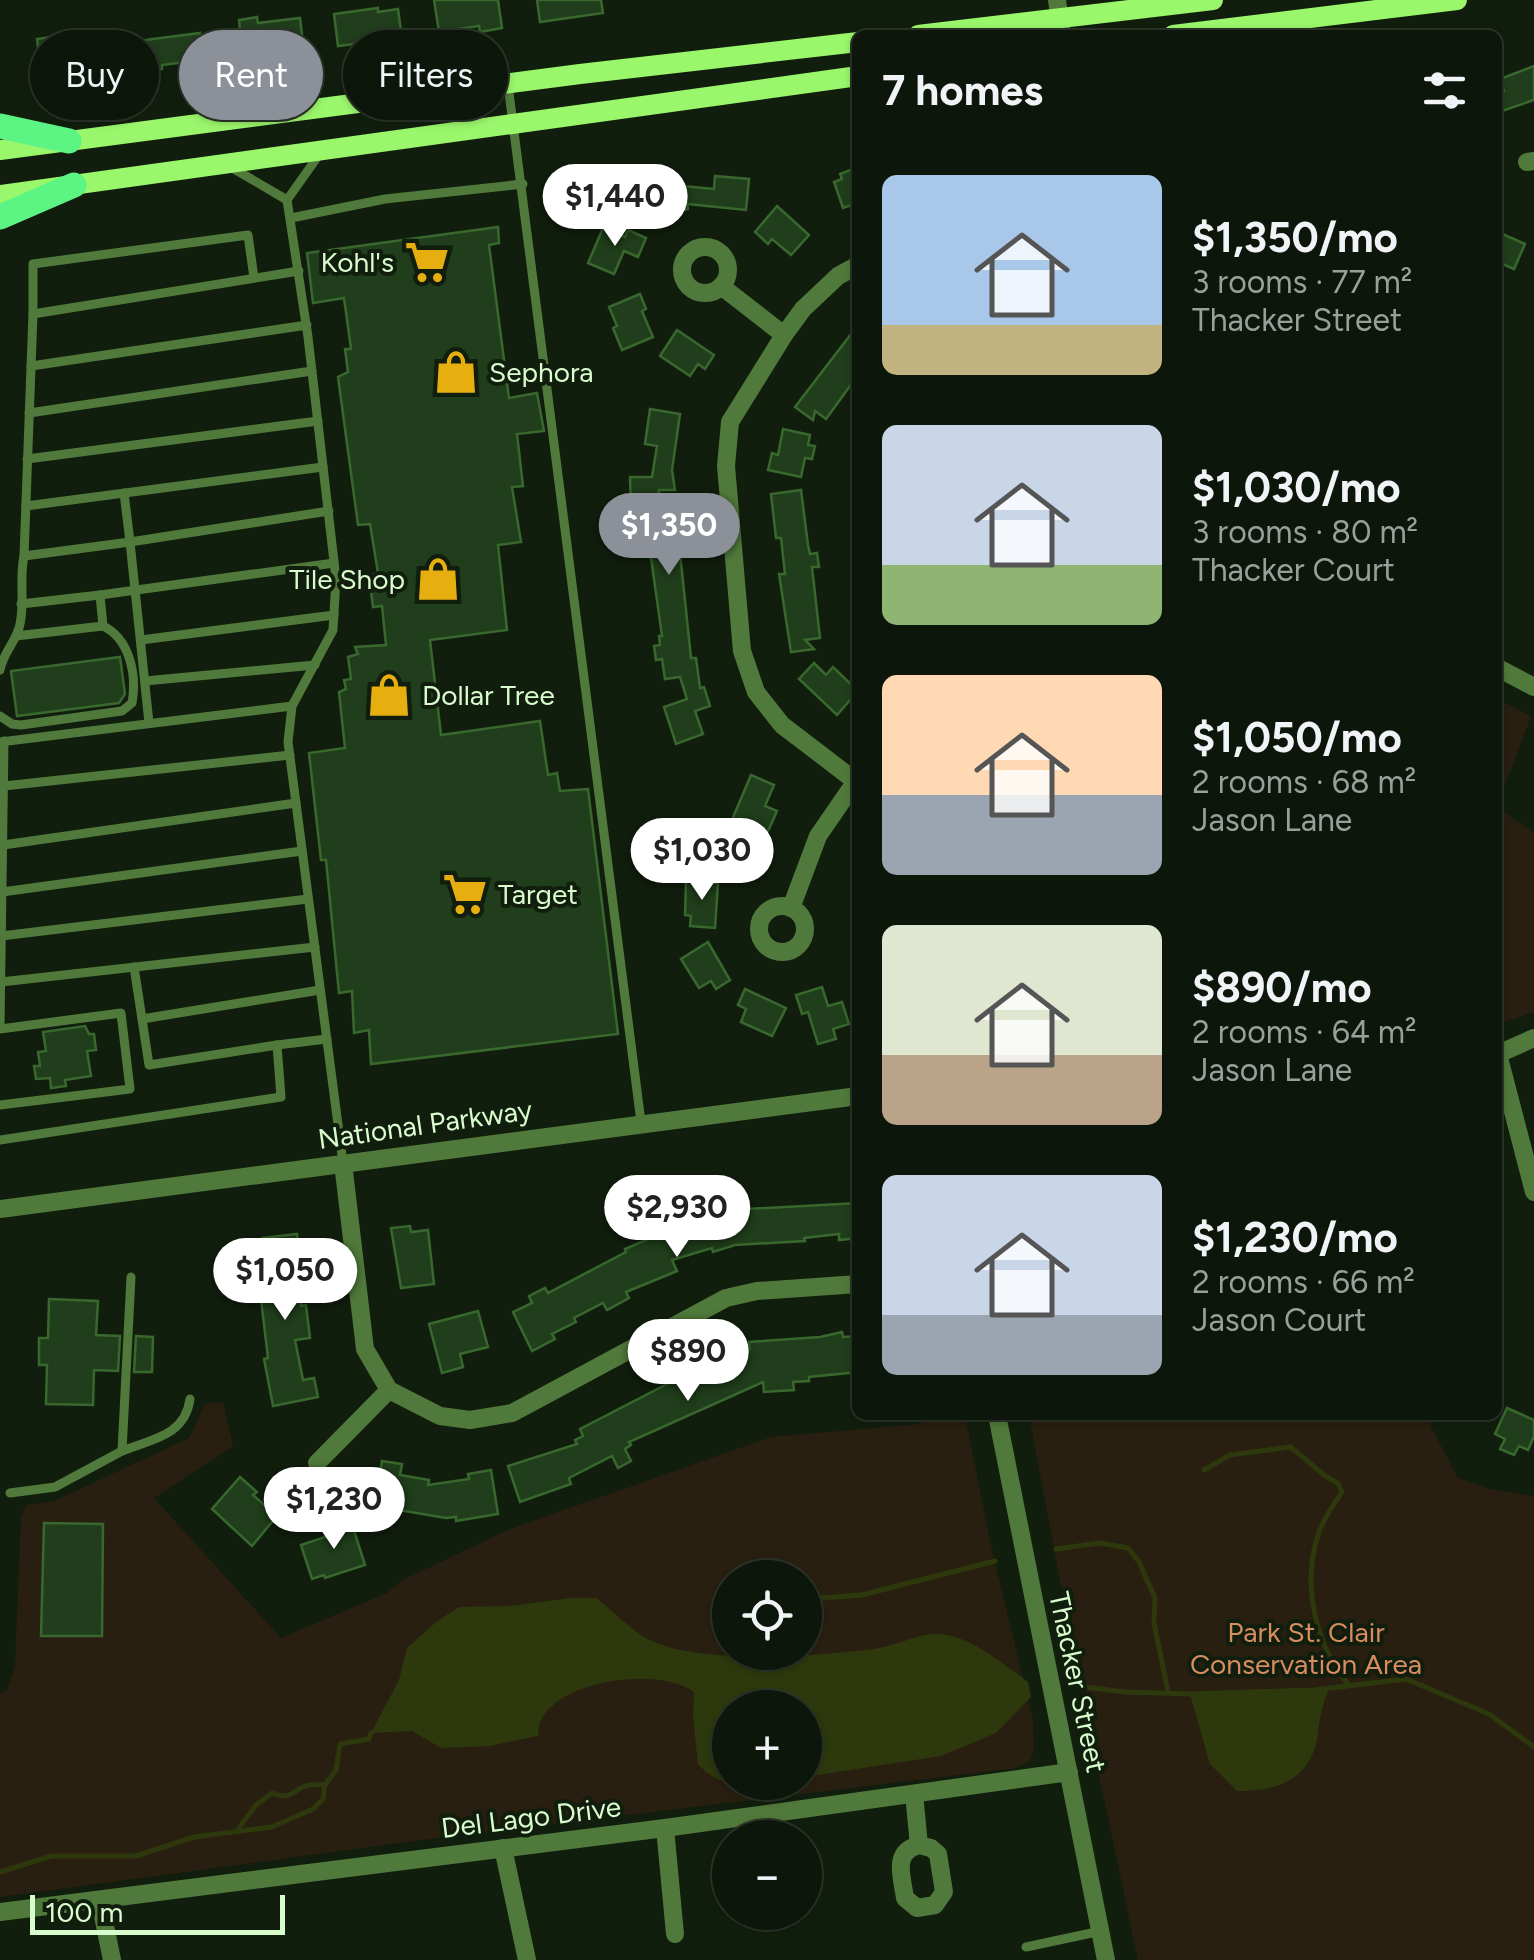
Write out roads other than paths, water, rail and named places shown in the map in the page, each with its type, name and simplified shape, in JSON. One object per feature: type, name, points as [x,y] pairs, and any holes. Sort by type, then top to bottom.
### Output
[{"type":"main road","points":[[959,30],[1213,0]]},
{"type":"main road","points":[[1214,30],[1457,0]]},
{"type":"main road","points":[[508,85],[852,43]]},
{"type":"main road","points":[[0,194],[852,77]]},
{"type":"main road","points":[[0,150],[343,106]]},
{"type":"main road","points":[[0,126],[69,141]]},
{"type":"main road","points":[[0,217],[74,185]]},
{"type":"street","points":[[852,268],[838,276],[803,310],[784,335],[730,422],[726,466],[742,651],[756,692],[782,725],[852,777]]},
{"type":"street","points":[[721,286],[784,335]]},
{"type":"street","points":[[1502,670],[1534,687]]},
{"type":"street","points":[[791,908],[818,836],[852,788]]},
{"type":"street","points":[[1502,1052],[1534,1038]]},
{"type":"street","points":[[1502,1069],[1534,1192]]},
{"type":"street","name":"National Parkway","points":[[0,1209],[852,1097]]},
{"type":"street","points":[[343,1163],[366,1348],[389,1390],[440,1416],[470,1420],[512,1414],[726,1298],[757,1291],[852,1284]]},
{"type":"street","points":[[317,1463],[389,1390]]},
{"type":"street","name":"Thacker Street","points":[[998,1420],[1106,1960]]},
{"type":"street","name":"Del Lago Drive","points":[[0,1912],[665,1828],[1068,1772]]},
{"type":"street","points":[[914,1794],[920,1845]]},
{"type":"street","points":[[665,1828],[675,1934]]},
{"type":"street","points":[[503,1848],[527,1960]]},
{"type":"street","points":[[100,1901],[112,1960]]},
{"type":"lane","points":[[508,85],[642,1122]]},
{"type":"lane","points":[[287,200],[322,149]]},
{"type":"lane","points":[[227,164],[287,200],[324,467],[334,564],[333,630],[292,706],[290,755],[343,1163]]},
{"type":"lane","points":[[291,218],[385,200],[522,184]]},
{"type":"lane","points":[[0,670],[16,636],[21,604],[33,264],[248,235],[254,278]]},
{"type":"lane","points":[[33,314],[299,271]]},
{"type":"lane","points":[[31,366],[307,325]]},
{"type":"lane","points":[[29,413],[312,371]]},
{"type":"lane","points":[[28,459],[318,421]]},
{"type":"lane","points":[[26,506],[324,467]]},
{"type":"lane","points":[[124,493],[149,724]]},
{"type":"lane","points":[[24,556],[328,512]]},
{"type":"lane","points":[[21,604],[334,564]]},
{"type":"lane","points":[[100,595],[103,626]]},
{"type":"lane","points":[[140,640],[334,615]]},
{"type":"lane","points":[[0,716],[21,725],[128,708],[134,695],[127,652],[118,635],[103,626],[16,636]]},
{"type":"lane","points":[[145,681],[314,664]]},
{"type":"lane","points":[[0,1105],[130,1089],[121,1014],[0,1027],[2,742],[292,706]]},
{"type":"lane","points":[[4,786],[290,755]]},
{"type":"lane","points":[[3,845],[296,802]]},
{"type":"lane","points":[[2,892],[302,851]]},
{"type":"lane","points":[[1,936],[308,898]]},
{"type":"lane","points":[[0,982],[315,946]]},
{"type":"lane","points":[[134,967],[149,1064],[327,1038]]},
{"type":"lane","points":[[142,1020],[320,990]]},
{"type":"lane","points":[[0,1140],[280,1097],[277,1046]]},
{"type":"lane","points":[[122,1451],[130,1276]]},
{"type":"lane","points":[[10,1493],[55,1488],[122,1451],[178,1428],[188,1414],[190,1399]]},
{"type":"lane","points":[[1026,1948],[1100,1931]]},
{"type":"waterway","points":[[1204,1470],[1230,1455],[1290,1447],[1338,1483],[1342,1492],[1318,1535],[1312,1560],[1312,1598],[1321,1636],[1349,1685]]},
{"type":"waterway","points":[[1056,1549],[1100,1543],[1128,1548],[1139,1562],[1155,1598],[1154,1623],[1168,1692]]},
{"type":"waterway","points":[[822,1598],[862,1595],[995,1561]]},
{"type":"waterway","points":[[1084,1687],[1190,1694],[1314,1690],[1406,1679],[1489,1714],[1534,1747]]},
{"type":"waterway","points":[[0,1872],[51,1856],[136,1856],[194,1837],[272,1827],[313,1809],[323,1799],[325,1785],[336,1770],[340,1744],[369,1739],[371,1733]]},
{"type":"waterway","points":[[238,1829],[256,1805],[272,1793],[284,1796],[309,1785],[325,1785]]},
{"type":"place","name":"Kohl's","points":[[427,262]]},
{"type":"place","name":"Sephora","points":[[456,372]]},
{"type":"place","name":"Tile Shop","points":[[438,579]]},
{"type":"place","name":"Dollar Tree","points":[[389,695]]},
{"type":"place","name":"Target","points":[[465,894]]},
{"type":"park label","name":"Park St. Clair Conservation Area","points":[[1306,1648]]}]
